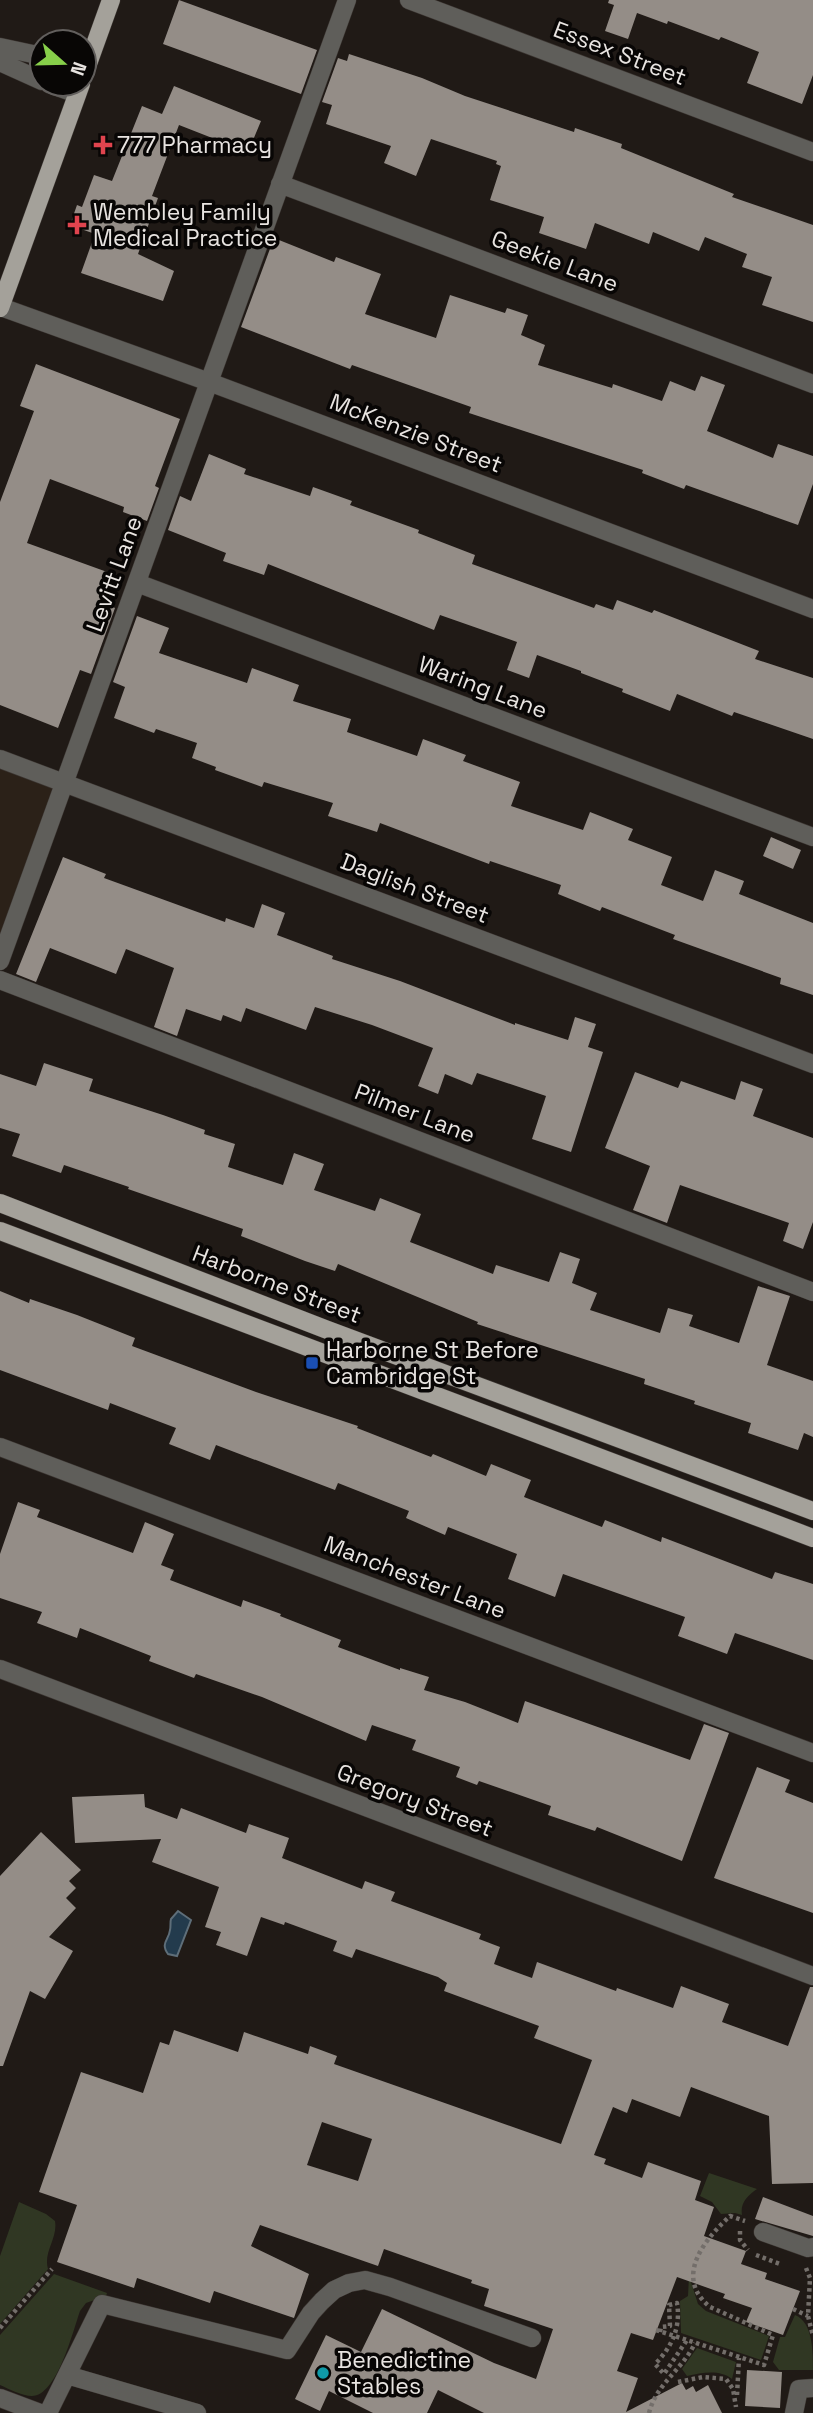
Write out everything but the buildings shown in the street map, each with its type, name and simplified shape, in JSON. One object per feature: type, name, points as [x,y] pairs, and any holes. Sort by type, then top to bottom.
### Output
[{"type":"main road","points":[[98,35],[111,0]]},
{"type":"main road","points":[[0,307],[75,98]]},
{"type":"main road","name":"Harborne Street","points":[[0,1203],[325,1329],[813,1511]]},
{"type":"main road","name":"Harborne Street","points":[[0,1231],[813,1538]]},
{"type":"street","name":"Levitt Lane","points":[[0,961],[347,0]]},
{"type":"street","name":"Essex Street","points":[[409,0],[813,152]]},
{"type":"street","points":[[0,47],[28,53]]},
{"type":"street","points":[[0,62],[28,75]]},
{"type":"street","name":"Geekie Lane","points":[[280,184],[813,384]]},
{"type":"street","name":"McKenzie Street","points":[[0,307],[209,382],[813,609]]},
{"type":"street","name":"Waring Lane","points":[[137,583],[813,837]]},
{"type":"street","name":"Daglish Street","points":[[0,759],[813,1064]]},
{"type":"street","name":"Pilmer Lane","points":[[0,980],[813,1292]]},
{"type":"street","name":"Manchester Lane","points":[[0,1447],[813,1753]]},
{"type":"street","name":"Gregory Street","points":[[0,1669],[813,1976]]},
{"type":"street","points":[[760,2228],[808,2248],[813,2247]]},
{"type":"street","points":[[48,2413],[102,2304],[287,2350],[321,2301],[349,2283],[365,2280],[532,2338]]},
{"type":"street","points":[[67,2375],[197,2413]]},
{"type":"street","points":[[794,2413],[799,2389],[813,2388]]},
{"type":"street","points":[[0,2399],[40,2413]]},
{"type":"path","points":[[687,2340],[664,2374],[655,2364],[674,2336],[678,2320],[677,2303],[669,2305],[670,2326],[661,2327],[658,2331],[674,2336],[687,2340],[740,2358],[764,2365],[773,2335],[710,2307],[698,2294],[693,2272],[699,2252],[712,2233],[730,2216],[760,2228]]},
{"type":"path","points":[[744,2220],[739,2236],[744,2246],[762,2258],[790,2266]]},
{"type":"path","points":[[798,2265],[806,2268],[809,2275],[808,2316],[813,2336]]},
{"type":"path","points":[[0,2328],[52,2269]]},
{"type":"path","points":[[793,2309],[808,2316]]},
{"type":"path","points":[[649,2413],[657,2391],[681,2366],[695,2343]]},
{"type":"path","points":[[735,2410],[740,2358]]},
{"type":"path","points":[[678,2382],[703,2377],[726,2379],[733,2389],[735,2410]]},
{"type":"shaded area","points":[[0,759],[64,783],[0,961]]},
{"type":"green space","points":[[709,2173],[757,2189],[745,2200],[742,2215],[721,2214],[712,2202],[700,2196]]},
{"type":"green space","points":[[19,2202],[46,2214],[55,2221],[55,2227],[47,2257],[48,2269],[0,2324],[0,2256]]},
{"type":"green space","points":[[54,2274],[107,2293],[106,2296],[86,2303],[80,2311],[63,2361],[49,2386],[41,2393],[24,2395],[0,2385],[0,2335]]},
{"type":"green space","points":[[689,2276],[698,2304],[706,2311],[769,2336],[761,2360],[681,2333],[680,2301],[688,2296]]},
{"type":"green space","points":[[795,2315],[809,2331],[813,2370],[779,2370],[773,2362],[780,2337],[785,2337]]},
{"type":"green space","points":[[697,2348],[736,2362],[732,2379],[716,2373],[687,2376],[682,2369]]},
{"type":"water","points":[[178,1911],[191,1920],[177,1956],[168,1954],[165,1944],[171,1919]]},
{"type":"place","name":"777 Pharmacy","points":[[103,145]]},
{"type":"place","name":"Wembley Family Medical Practice","points":[[77,225]]},
{"type":"place","name":"Harborne St Before Cambridge St","points":[[312,1363]]},
{"type":"place","name":"Benedictine Stables","points":[[323,2373]]}]
